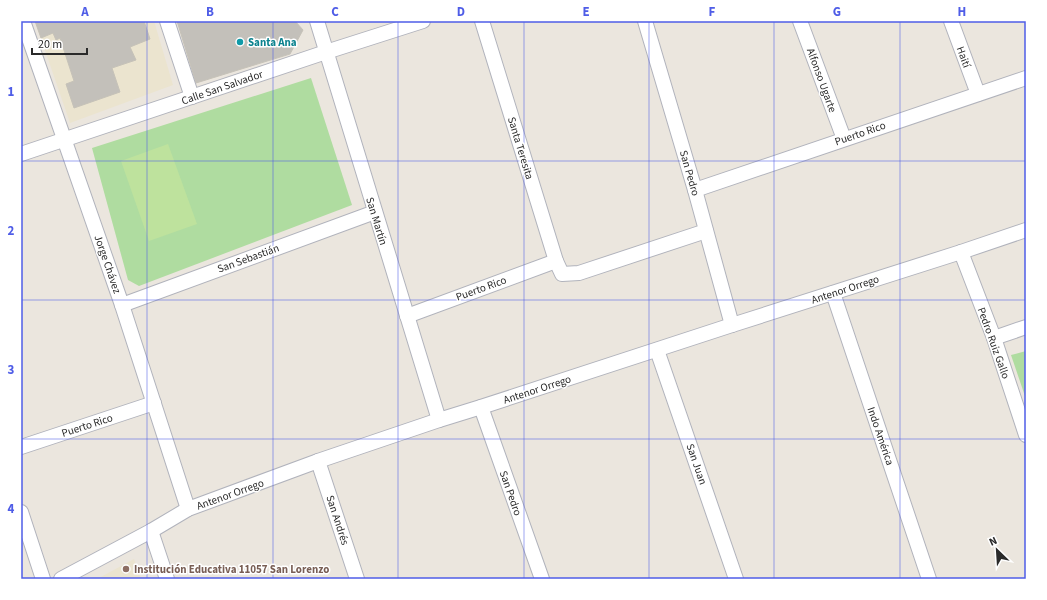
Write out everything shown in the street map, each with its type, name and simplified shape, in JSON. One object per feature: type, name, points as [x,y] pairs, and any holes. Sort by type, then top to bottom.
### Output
[{"type":"street","name":"Jorge Chávez","points":[[23,21],[122,305],[188,509]]},
{"type":"street","points":[[166,21],[192,97]]},
{"type":"street","name":"San Martín","points":[[317,21],[438,420]]},
{"type":"street","name":"Calle San Salvador","points":[[21,154],[423,21]]},
{"type":"street","name":"Santa Teresita","points":[[482,21],[556,261],[562,274],[579,273],[706,231]]},
{"type":"street","name":"San Pedro","points":[[645,21],[695,190],[732,325]]},
{"type":"street","name":"Alfonso Ugarte","points":[[800,21],[844,139]]},
{"type":"street","name":"Haití","points":[[951,21],[978,94]]},
{"type":"street","name":"Puerto Rico","points":[[695,190],[1026,78]]},
{"type":"street","name":"San Sebastián","points":[[122,305],[374,212]]},
{"type":"street","name":"Antenor Orrego","points":[[61,579],[151,531],[188,509],[318,461],[438,420],[1026,230]]},
{"type":"street","name":"Pedro Ruiz Gallo","points":[[961,252],[994,338],[1026,435]]},
{"type":"street","name":"Puerto Rico","points":[[407,316],[556,261]]},
{"type":"street","name":"Indo América","points":[[833,293],[929,579]]},
{"type":"street","points":[[994,338],[1026,327]]},
{"type":"street","name":"San Juan","points":[[657,350],[736,579]]},
{"type":"street","name":"Puerto Rico","points":[[21,446],[154,402]]},
{"type":"street","name":"San Pedro","points":[[481,407],[542,579]]},
{"type":"street","name":"San Andrés","points":[[318,461],[357,579]]},
{"type":"street","points":[[21,512],[43,579]]},
{"type":"street","points":[[151,531],[167,579]]},
{"type":"shaded area","points":[[35,21],[154,21],[173,85],[70,123]]},
{"type":"shaded area","name":"Institución Educativa 11057 San Lorenzo","points":[[134,559],[141,579],[97,579]]},
{"type":"green space","points":[[311,78],[352,205],[139,286],[128,280],[92,148]]},
{"type":"green space","points":[[168,144],[197,224],[149,241],[121,161]]},
{"type":"green space","points":[[1026,351],[1026,399],[1011,355]]},
{"type":"building","points":[[35,21],[144,21],[150,39],[130,47],[136,60],[112,68],[120,92],[74,108],[66,84],[74,81],[60,38],[56,40],[53,33],[41,38]]},
{"type":"building","name":"Santa Ana","points":[[177,21],[295,21],[303,30],[290,54],[196,83]]},
{"type":"place","name":"Santa Ana","points":[[240,42]]},
{"type":"place","name":"Institución Educativa 11057 San Lorenzo","points":[[126,569]]}]
